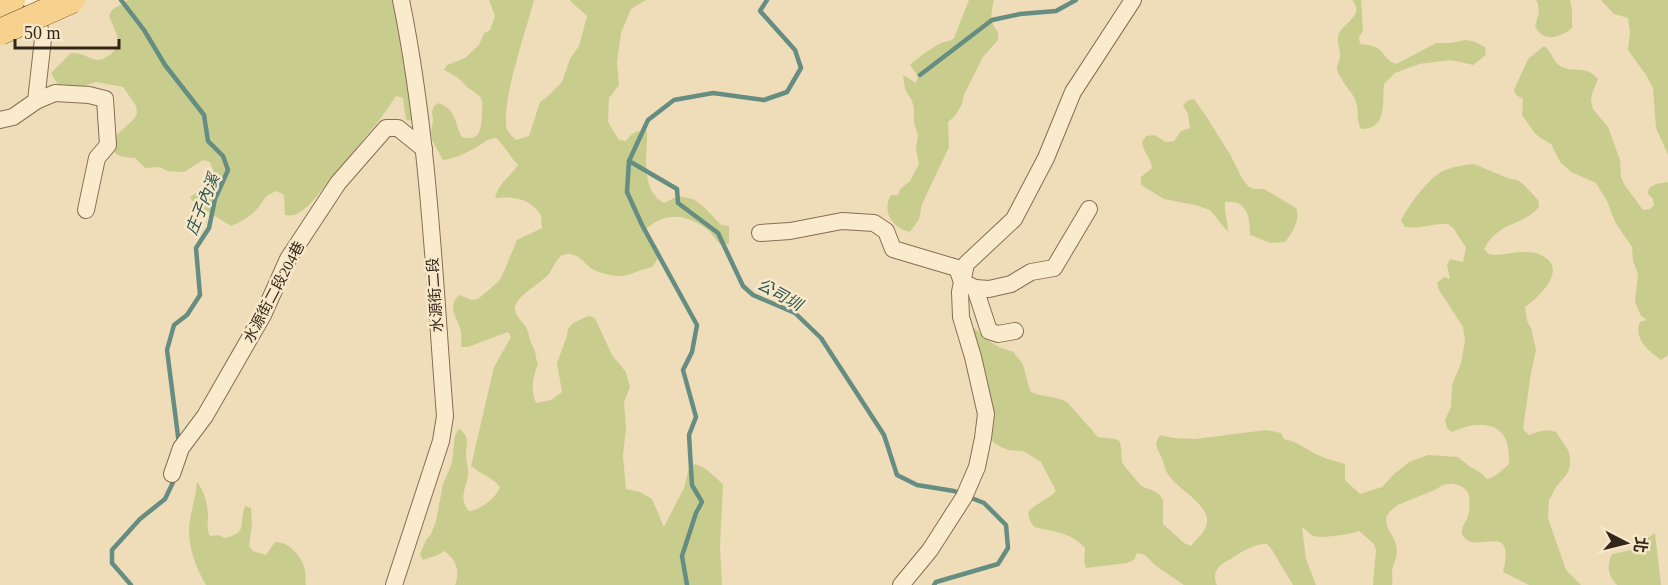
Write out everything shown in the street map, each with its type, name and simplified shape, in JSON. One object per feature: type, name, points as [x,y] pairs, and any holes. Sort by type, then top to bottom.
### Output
[{"type":"main road","points":[[0,6],[12,0]]},
{"type":"main road","points":[[0,32],[72,0]]},
{"type":"street","points":[[31,0],[44,39],[36,101]]},
{"type":"street","name":"水源街二段","points":[[394,585],[441,441],[445,416],[424,149],[409,36],[401,0]]},
{"type":"street","points":[[968,285],[966,264],[1014,219],[1046,158],[1073,92],[1133,0]]},
{"type":"street","points":[[0,120],[13,117],[36,101],[55,93],[89,95],[105,99],[108,145],[97,158],[86,210]]},
{"type":"street","name":"水源街二段204巷","points":[[172,474],[181,448],[205,416],[263,315],[288,259],[338,183],[386,128],[398,128],[424,149]]},
{"type":"street","points":[[968,285],[989,289],[1011,284],[1030,272],[1054,268],[1089,209]]},
{"type":"street","points":[[760,233],[790,231],[842,221],[874,223],[886,231],[893,249],[957,268],[968,285],[989,331],[998,334],[1015,331]]},
{"type":"street","points":[[901,585],[930,550],[966,492],[977,467],[986,414],[961,317],[960,292],[968,285]]},
{"type":"green space","points":[[128,0],[406,0],[414,121],[406,120],[403,98],[396,96],[381,118],[302,211],[293,215],[285,215],[284,195],[277,191],[266,197],[250,215],[231,226],[194,203],[190,197],[213,182],[215,175],[210,162],[203,160],[184,172],[167,171],[160,167],[145,168],[135,158],[122,156],[112,150],[108,143],[134,119],[137,113],[136,106],[123,87],[96,82],[63,93],[51,73],[71,53],[98,60],[111,54],[118,39],[109,15],[113,9]]},
{"type":"green space","points":[[489,0],[534,0],[507,103],[507,129],[516,140],[529,136],[540,102],[562,82],[570,59],[579,46],[587,16],[570,0],[646,0],[631,9],[621,33],[617,62],[619,85],[609,98],[608,122],[619,140],[626,141],[635,133],[647,131],[646,170],[651,189],[656,197],[664,203],[678,196],[693,199],[721,225],[729,226],[729,244],[721,245],[707,230],[690,220],[676,217],[661,220],[646,229],[647,236],[659,253],[652,267],[616,276],[594,270],[575,255],[567,254],[558,259],[549,274],[518,300],[515,310],[528,331],[535,350],[538,364],[533,393],[536,403],[551,400],[562,392],[557,363],[568,329],[583,318],[589,316],[595,318],[612,355],[626,372],[630,387],[624,402],[626,428],[623,456],[626,489],[640,492],[652,499],[664,527],[684,488],[689,468],[695,464],[700,466],[723,484],[720,547],[722,585],[455,585],[456,566],[448,554],[444,551],[423,560],[420,554],[436,521],[443,484],[452,463],[455,435],[459,429],[467,440],[468,472],[463,498],[466,507],[469,511],[483,506],[492,499],[500,487],[471,466],[494,367],[511,337],[508,332],[468,347],[461,347],[461,332],[453,304],[459,295],[472,300],[478,299],[499,281],[517,240],[542,228],[541,215],[532,205],[515,198],[495,198],[502,184],[518,165],[496,138],[451,159],[443,160],[432,140],[432,112],[434,106],[439,103],[452,113],[462,137],[473,138],[479,133],[482,114],[481,98],[454,75],[444,70],[447,65],[465,58],[479,45],[484,33],[490,30],[495,16]]},
{"type":"green space","points":[[969,0],[994,0],[991,17],[998,32],[998,40],[983,57],[964,95],[962,104],[955,116],[948,122],[949,147],[922,204],[919,219],[910,232],[894,223],[887,207],[891,195],[898,195],[900,189],[910,181],[919,164],[914,108],[905,89],[903,75],[916,83],[918,76],[910,65],[937,45],[954,38]]},
{"type":"green space","points":[[1352,0],[1361,0],[1363,31],[1359,37],[1360,44],[1378,48],[1393,63],[1396,64],[1436,43],[1465,40],[1485,47],[1486,55],[1473,65],[1451,60],[1419,64],[1395,73],[1384,84],[1380,120],[1370,128],[1361,129],[1356,102],[1337,68],[1340,55],[1339,33],[1356,11]]},
{"type":"green space","points":[[1536,0],[1570,0],[1572,28],[1557,36],[1542,35],[1535,26],[1539,9]]},
{"type":"green space","points":[[1601,0],[1668,0],[1668,155],[1656,128],[1653,88],[1628,50],[1630,32],[1628,18],[1614,14]]},
{"type":"green space","points":[[1544,46],[1562,67],[1590,72],[1598,79],[1592,94],[1593,109],[1608,127],[1620,160],[1621,177],[1624,184],[1643,210],[1650,209],[1654,205],[1653,199],[1648,194],[1649,188],[1668,182],[1668,355],[1661,360],[1647,349],[1640,339],[1638,328],[1640,322],[1647,320],[1641,316],[1635,302],[1638,274],[1633,261],[1632,247],[1615,222],[1607,201],[1596,183],[1571,172],[1560,162],[1551,144],[1534,132],[1522,115],[1523,99],[1516,95],[1514,90],[1528,59]]},
{"type":"green space","points":[[1194,99],[1249,187],[1264,189],[1296,208],[1297,221],[1285,242],[1271,243],[1250,235],[1248,216],[1239,204],[1225,202],[1228,232],[1210,210],[1164,199],[1141,185],[1141,177],[1152,168],[1142,142],[1146,136],[1154,135],[1166,142],[1174,141],[1181,131],[1190,128],[1188,114],[1183,105]]},
{"type":"green space","points":[[1474,164],[1517,180],[1538,200],[1539,207],[1532,214],[1497,233],[1484,249],[1489,254],[1495,255],[1535,253],[1546,258],[1551,264],[1553,271],[1548,285],[1525,307],[1536,350],[1523,429],[1529,435],[1542,431],[1556,432],[1568,450],[1570,466],[1549,500],[1548,518],[1566,570],[1581,585],[1529,585],[1503,572],[1506,557],[1505,548],[1501,543],[1496,541],[1474,542],[1467,540],[1462,534],[1470,506],[1468,492],[1453,484],[1444,485],[1398,505],[1390,511],[1386,522],[1397,551],[1392,570],[1392,585],[1373,585],[1376,550],[1374,544],[1359,531],[1317,537],[1302,527],[1306,559],[1316,585],[1293,585],[1267,544],[1248,548],[1222,564],[1215,573],[1217,585],[1184,585],[1156,566],[1145,555],[1137,553],[1134,560],[1127,563],[1086,568],[1085,548],[1079,542],[1061,533],[1034,527],[1028,512],[1056,491],[1041,462],[1023,451],[1001,447],[990,437],[970,324],[986,339],[1014,352],[1023,365],[1031,392],[1067,402],[1098,437],[1119,441],[1122,463],[1141,486],[1160,495],[1163,501],[1163,524],[1184,543],[1191,546],[1202,534],[1207,519],[1197,502],[1168,475],[1156,446],[1160,435],[1195,439],[1266,430],[1281,433],[1284,439],[1320,456],[1345,464],[1345,480],[1360,494],[1382,487],[1409,462],[1428,455],[1458,457],[1487,479],[1499,473],[1509,464],[1508,446],[1502,433],[1496,428],[1482,425],[1474,425],[1452,432],[1447,428],[1445,420],[1451,407],[1452,385],[1461,363],[1465,341],[1463,327],[1439,290],[1437,283],[1444,277],[1450,279],[1447,265],[1450,259],[1463,262],[1466,248],[1448,224],[1405,227],[1401,221],[1418,194],[1441,172]]},
{"type":"green space","points":[[197,482],[202,489],[206,503],[210,536],[218,535],[225,538],[237,533],[241,527],[245,506],[251,508],[252,524],[249,546],[253,551],[266,555],[275,542],[290,547],[298,555],[303,565],[306,585],[206,585],[195,562],[189,537]]},
{"type":"green space","points":[[1655,533],[1661,585],[1617,585],[1609,570],[1612,554],[1631,550]]},
{"type":"waterway","name":"庄子內溪","points":[[121,0],[144,30],[165,65],[204,115],[208,141],[223,156],[228,170],[215,199],[209,228],[196,248],[200,295],[187,315],[174,325],[167,350],[179,444]]},
{"type":"waterway","name":"公司圳","points":[[767,0],[760,11],[795,50],[801,68],[787,92],[764,100],[713,93],[674,100],[648,120],[629,161],[677,189],[678,203],[718,233],[743,286],[753,295],[795,313],[821,338],[884,435],[897,475],[917,485],[954,491],[984,503],[1006,525],[1008,548],[998,564],[936,582],[934,585]]},
{"type":"waterway","points":[[920,75],[992,20],[1020,14],[1056,11],[1076,0]]},
{"type":"waterway","points":[[629,161],[627,192],[642,225],[697,325],[692,352],[683,370],[696,417],[689,435],[692,485],[702,502],[696,513],[682,556],[687,585]]},
{"type":"waterway","name":"庄子內溪","points":[[131,585],[112,563],[112,550],[140,519],[165,499],[176,476]]}]
